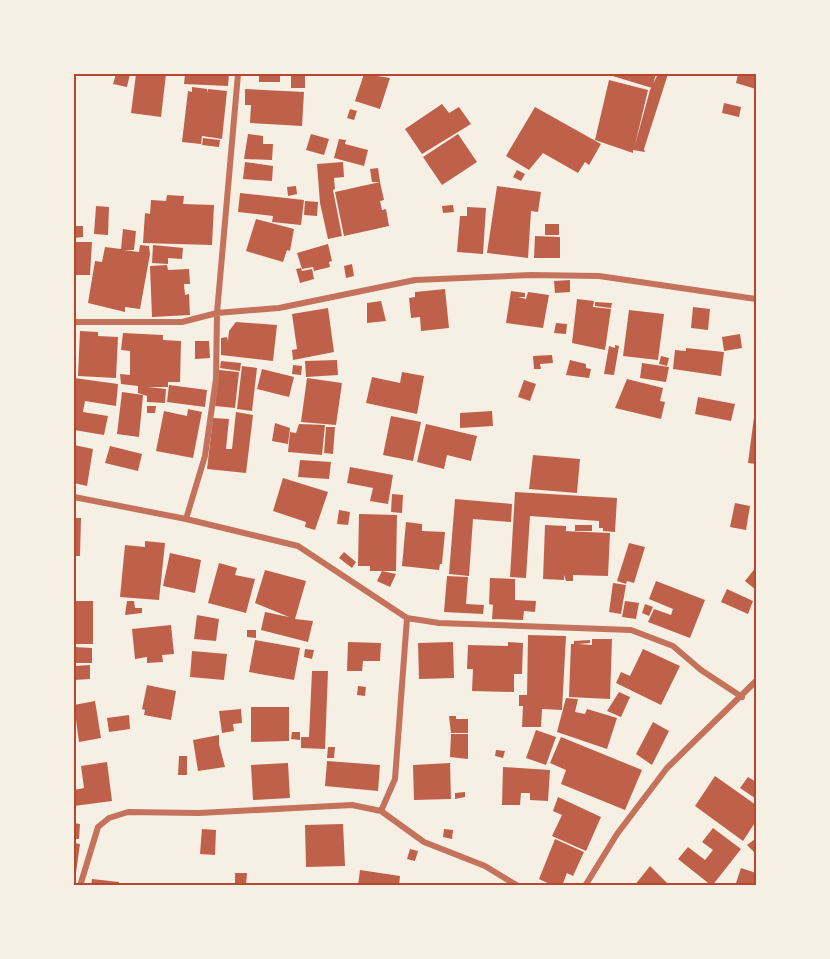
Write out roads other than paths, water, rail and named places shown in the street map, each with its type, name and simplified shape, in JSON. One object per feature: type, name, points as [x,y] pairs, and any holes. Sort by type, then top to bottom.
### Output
[{"type":"street","points":[[186,519],[205,456],[216,379],[217,314],[238,74]]},
{"type":"street","points":[[74,322],[182,322],[217,314],[279,308],[415,280],[531,275],[599,276],[756,299]]},
{"type":"street","points":[[74,497],[186,519],[298,546],[407,618],[439,623],[631,630],[673,646],[701,670],[742,697]]},
{"type":"street","points":[[381,811],[395,779],[407,618]]},
{"type":"street","points":[[585,885],[617,834],[667,768],[756,681]]},
{"type":"street","points":[[80,885],[98,827],[109,818],[128,812],[198,813],[352,805],[381,811],[424,842],[485,866],[518,885]]}]
